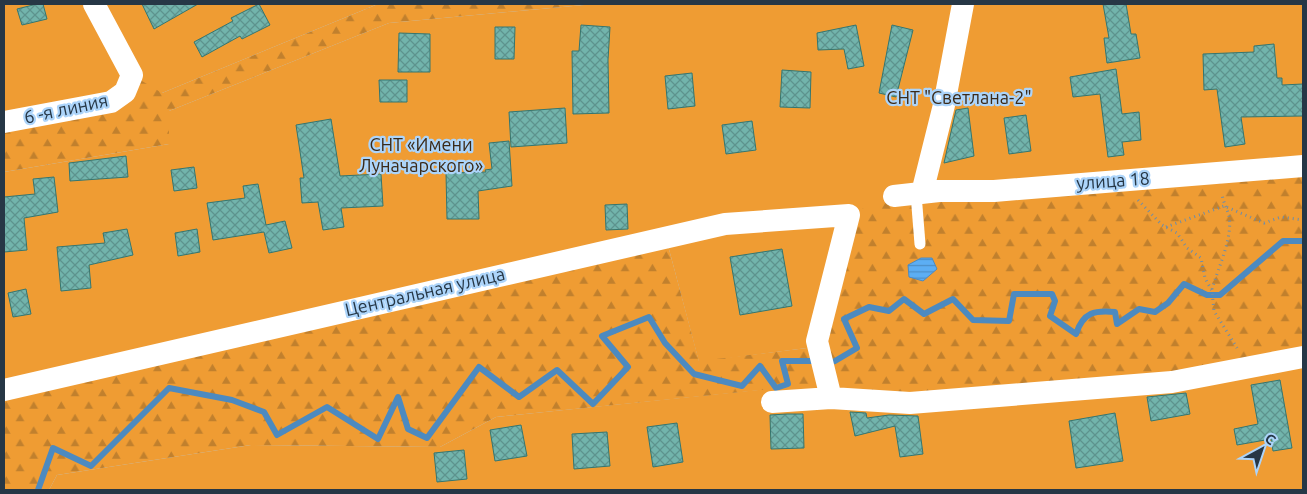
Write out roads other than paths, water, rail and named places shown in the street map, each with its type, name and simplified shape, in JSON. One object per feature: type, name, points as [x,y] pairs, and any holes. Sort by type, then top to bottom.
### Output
[{"type":"street","name":"6 -я линия","points":[[4,122],[111,102],[125,92],[132,76],[94,4]]},
{"type":"street","points":[[919,193],[944,105],[963,4]]},
{"type":"street","name":"улица 18","points":[[894,196],[919,193],[994,191],[1303,166]]},
{"type":"street","name":"Центральная улица","points":[[4,390],[725,224],[849,215],[817,341],[831,398]]},
{"type":"street","points":[[772,402],[831,398],[910,403],[1172,382],[1303,357]]},
{"type":"lane","points":[[919,193],[920,244]]},
{"type":"water","points":[[921,258],[932,258],[937,269],[923,281],[909,277],[908,265]]},
{"type":"waterway","points":[[835,361],[857,348],[844,319],[869,307],[889,311],[904,299],[924,314],[953,299],[973,320],[1009,321],[1014,294],[1052,294],[1055,301],[1050,316],[1076,334],[1082,321],[1096,312],[1115,312],[1117,324],[1139,309],[1155,312],[1168,303],[1184,284],[1207,295],[1220,295],[1283,241],[1303,241]]},
{"type":"waterway","points":[[38,490],[53,448],[91,466],[169,388],[232,400],[264,412],[277,435],[327,407],[378,439],[398,397],[408,429],[427,438],[479,367],[519,397],[557,370],[593,404],[628,367],[602,336],[649,317],[665,343],[694,374],[742,386],[760,366],[776,388],[788,384],[782,361],[816,361]]},
{"type":"park label","name":"СНТ \"Светлана-2\"","points":[[959,98]]},
{"type":"park label","name":"СНТ «Имени Луначарского»","points":[[421,155]]}]
